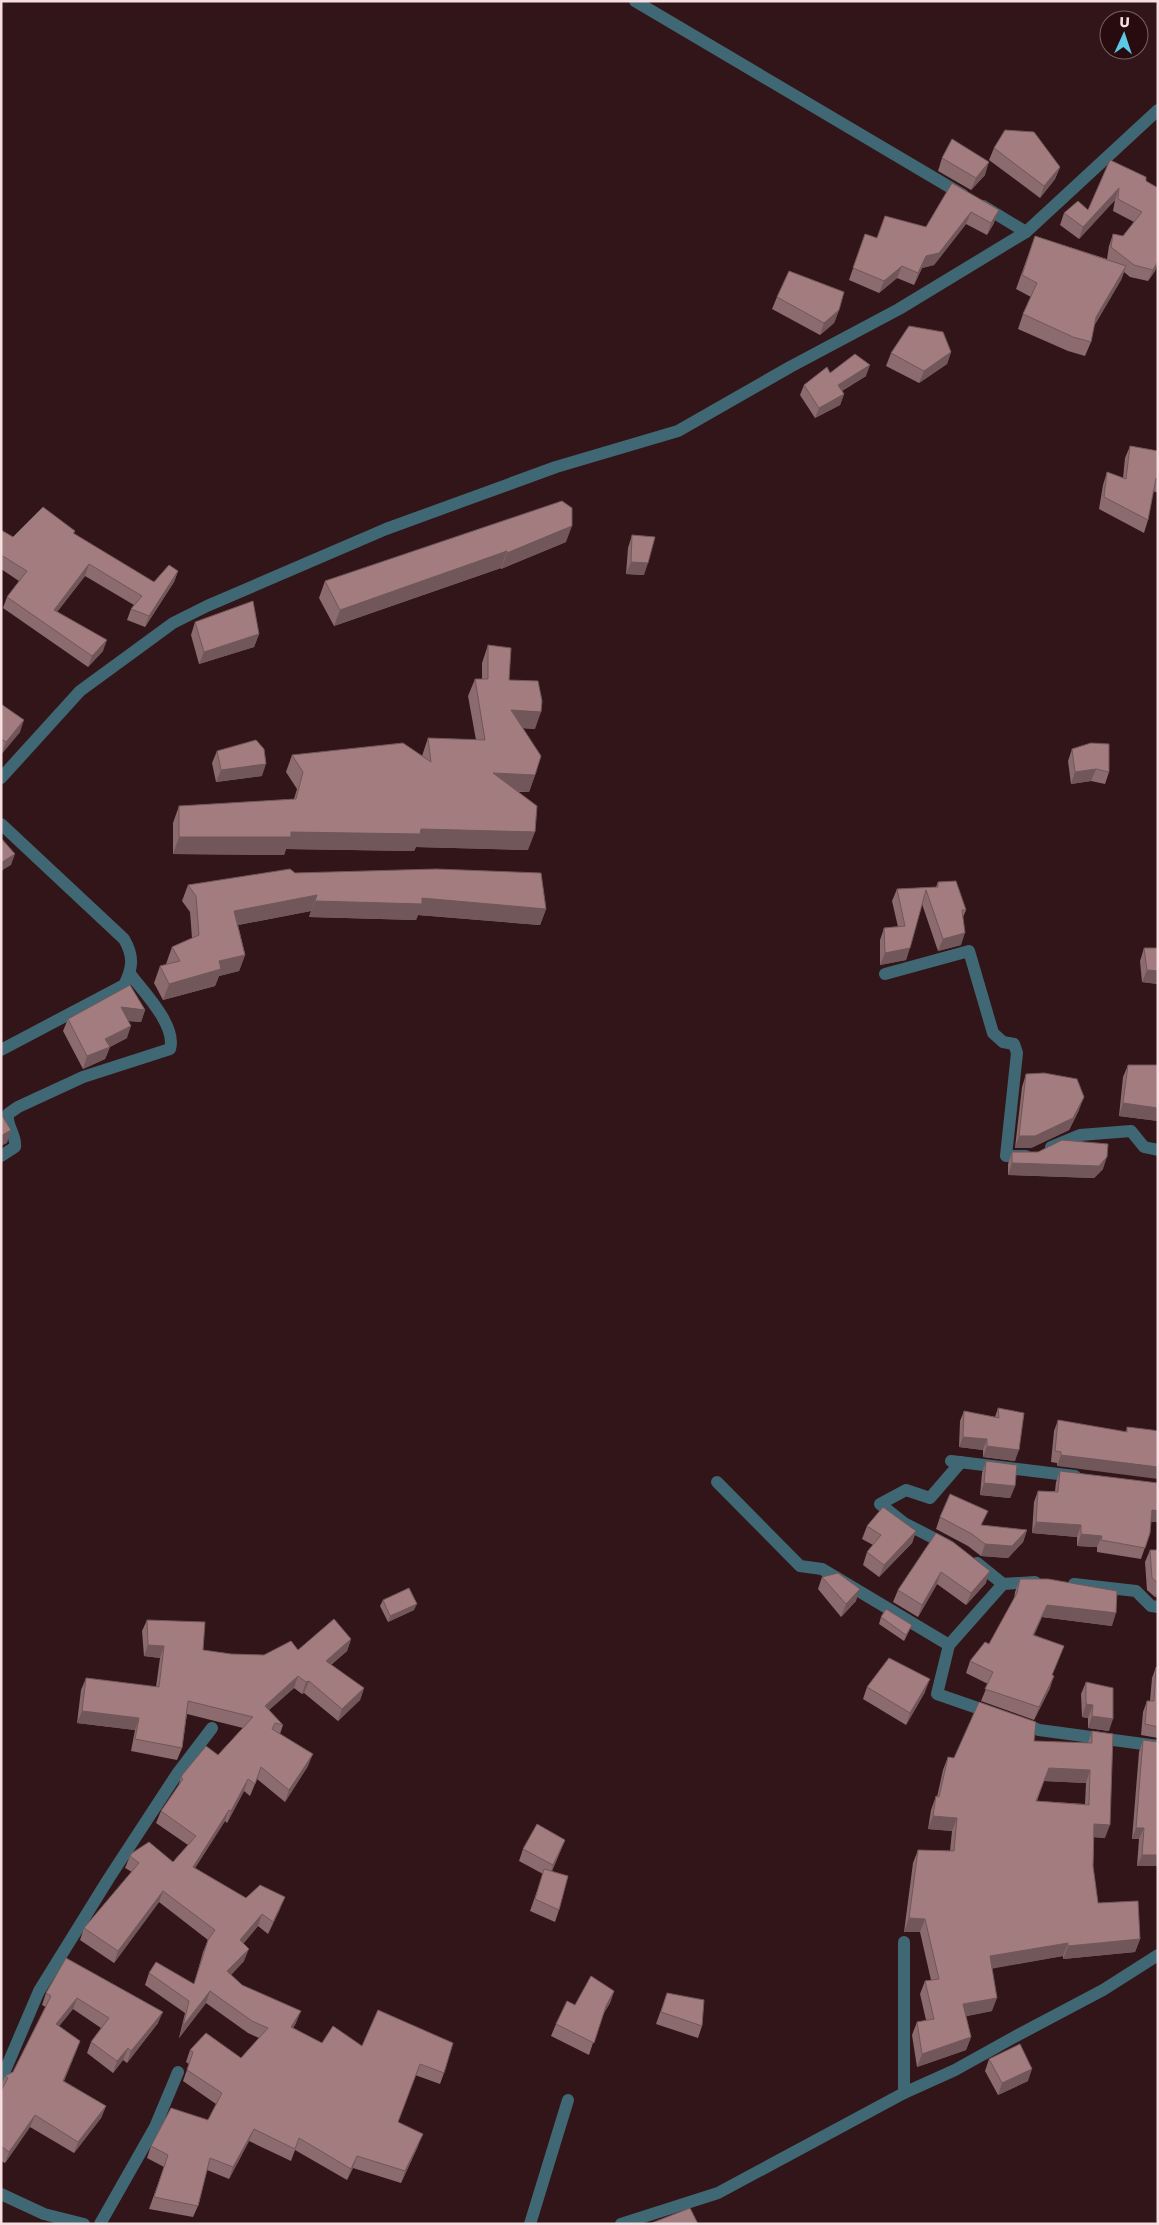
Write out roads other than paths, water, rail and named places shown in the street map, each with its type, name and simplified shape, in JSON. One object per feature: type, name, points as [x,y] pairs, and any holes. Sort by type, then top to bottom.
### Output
[{"type":"street","points":[[635,1],[1026,232]]},
{"type":"street","points":[[1,778],[80,691],[173,623],[207,606],[386,530],[556,467],[678,431],[790,367],[899,309],[1026,232],[1158,110]]},
{"type":"street","points":[[1,824],[124,939],[130,950],[132,962],[130,974],[124,985],[113,993],[1,1050]]},
{"type":"street","points":[[885,974],[969,951],[993,1033],[1003,1042],[1014,1044],[1017,1053],[1006,1156],[1033,1156],[1060,1142],[1080,1135],[1131,1132],[1144,1147],[1158,1150]]},
{"type":"street","points":[[1,1156],[15,1147],[16,1142],[7,1119],[8,1114],[18,1107],[83,1076],[170,1049],[172,1043],[167,1024],[130,974]]},
{"type":"street","points":[[1089,1478],[956,1462],[930,1498],[906,1490],[880,1504],[904,1523],[960,1551],[1002,1584],[1055,1582],[1136,1591],[1151,1606],[1158,1607]]},
{"type":"street","points":[[717,1482],[800,1566],[822,1569],[948,1645]]},
{"type":"street","points":[[1002,1584],[948,1645],[937,1694],[1039,1730],[1158,1746]]},
{"type":"street","points":[[1,2080],[39,1991],[177,1774],[212,1728]]},
{"type":"street","points":[[904,1942],[904,2093]]},
{"type":"street","points":[[621,2224],[718,2193],[904,2093],[955,2070],[1103,1990],[1158,1955]]},
{"type":"street","points":[[100,2224],[155,2127],[178,2072]]},
{"type":"street","points":[[530,2224],[568,2100]]},
{"type":"street","points":[[1,2194],[44,2214],[84,2224]]}]
